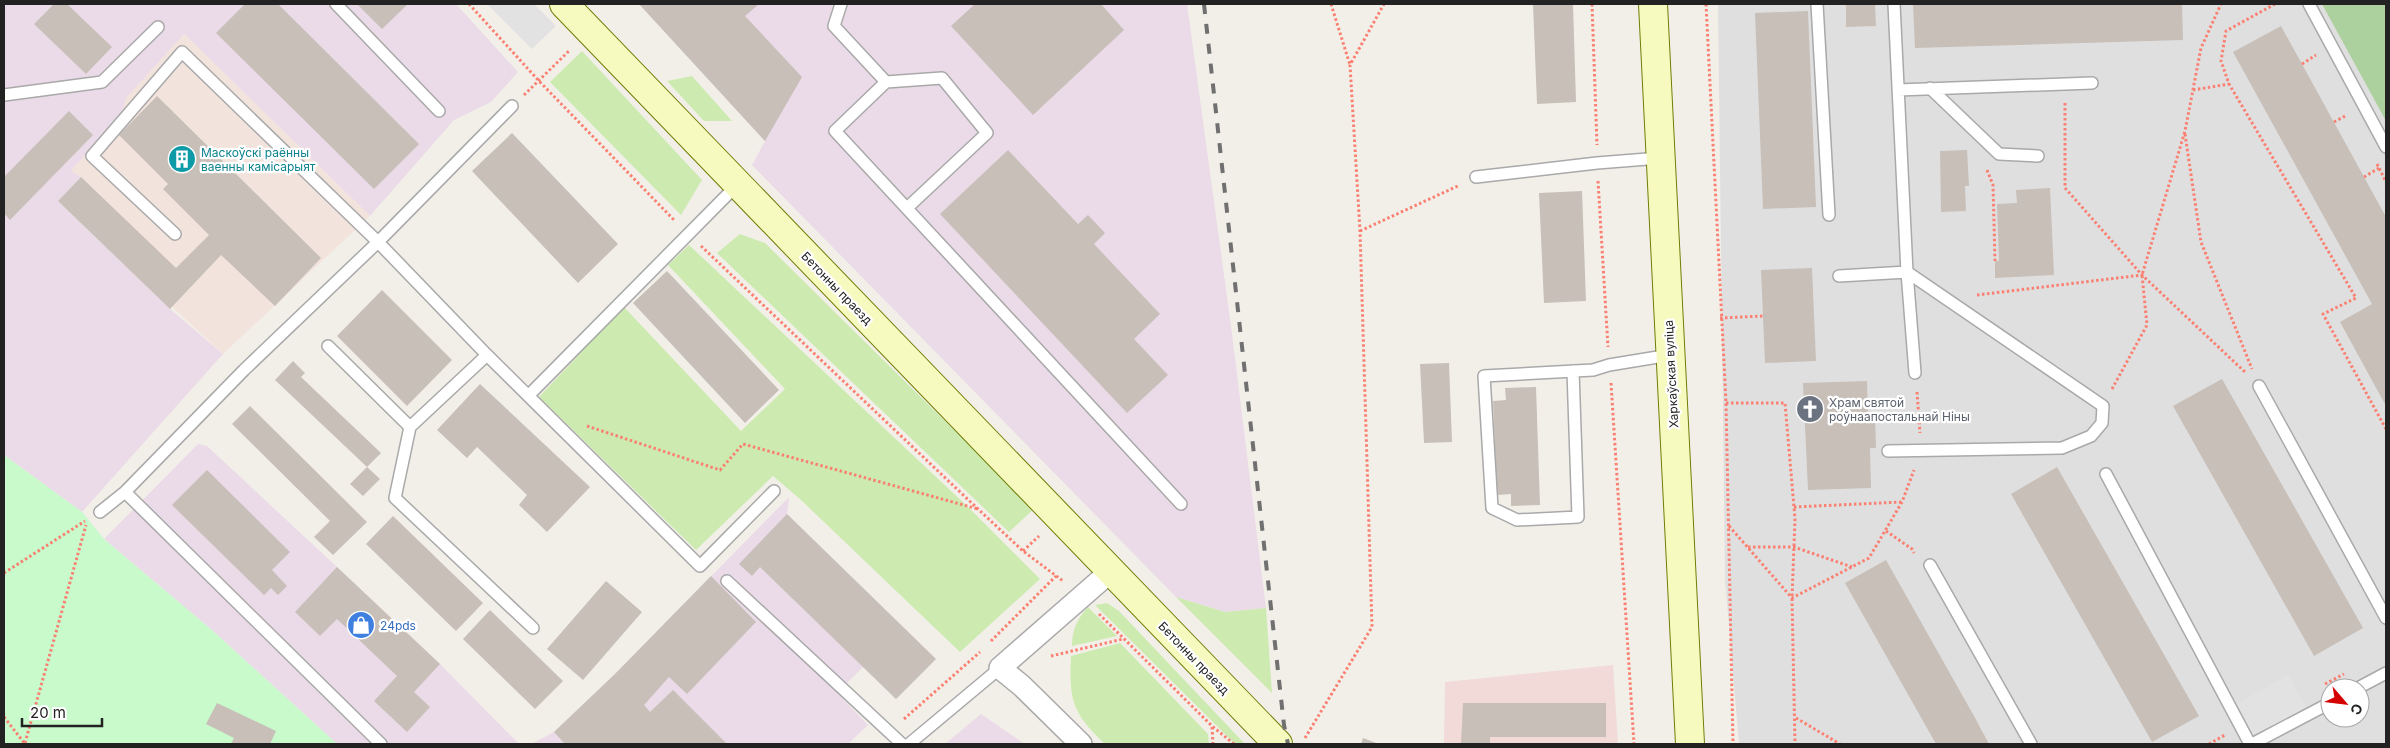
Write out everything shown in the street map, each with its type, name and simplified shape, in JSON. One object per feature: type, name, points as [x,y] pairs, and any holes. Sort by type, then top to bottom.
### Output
[{"type":"street","name":"Бетонны праезд","points":[[564,4],[1111,571],[1290,744]]},
{"type":"street","name":"Харкаўская вуліца","points":[[1653,4],[1690,744]]},
{"type":"street","points":[[1081,744],[1022,686],[1000,668],[1111,571]]},
{"type":"lane","points":[[336,4],[439,111]]},
{"type":"lane","points":[[841,4],[834,26],[886,82]]},
{"type":"lane","points":[[1817,4],[1829,215]]},
{"type":"lane","points":[[1894,4],[1907,272],[1915,373]]},
{"type":"lane","points":[[2309,4],[2386,147]]},
{"type":"lane","points":[[4,95],[102,82],[158,27]]},
{"type":"lane","points":[[175,234],[92,156],[182,52],[378,242],[487,355],[700,566],[774,491]]},
{"type":"lane","points":[[907,208],[987,133],[942,78],[886,82],[835,131],[1181,504]]},
{"type":"lane","points":[[1898,90],[2092,83]]},
{"type":"lane","points":[[1930,88],[1998,154],[2038,156]]},
{"type":"lane","points":[[100,512],[125,492],[244,370],[378,242],[512,106]]},
{"type":"lane","points":[[1476,177],[1660,158]]},
{"type":"lane","points":[[529,395],[738,184]]},
{"type":"lane","points":[[1838,276],[1907,272],[2103,406],[2102,423],[2091,436],[2062,448],[1888,451]]},
{"type":"lane","points":[[328,346],[410,427]]},
{"type":"lane","points":[[487,355],[410,427],[395,498],[533,628]]},
{"type":"lane","points":[[1574,371],[1578,517],[1517,520],[1492,508],[1484,376],[1574,371],[1593,370],[1609,365],[1670,355]]},
{"type":"lane","points":[[2259,386],[2386,618]]},
{"type":"lane","points":[[2106,474],[2251,744],[2320,708]]},
{"type":"lane","points":[[125,492],[381,744]]},
{"type":"lane","points":[[1930,565],[2031,744]]},
{"type":"lane","points":[[728,581],[902,744]]},
{"type":"lane","points":[[909,744],[1000,668]]},
{"type":"lane","points":[[2370,682],[2386,673]]},
{"type":"path","points":[[469,4],[539,81],[689,235],[1023,551],[1081,596],[1212,726],[1234,744]]},
{"type":"path","points":[[1290,744],[1372,627],[1360,231],[1350,65],[1330,4]]},
{"type":"path","points":[[1350,65],[1384,4]]},
{"type":"path","points":[[1706,4],[1720,318],[1726,402],[1733,744]]},
{"type":"path","points":[[2103,406],[2147,326],[2142,275],[2185,131],[2201,48],[2222,4]]},
{"type":"path","points":[[2275,4],[2226,31],[2221,61],[2229,84],[2356,298],[2323,314],[2386,429]]},
{"type":"path","points":[[512,106],[590,31]]},
{"type":"path","points":[[2302,64],[2316,56]]},
{"type":"path","points":[[2065,84],[2065,188],[2142,275],[2259,386]]},
{"type":"path","points":[[2193,90],[2229,84]]},
{"type":"path","points":[[2334,122],[2349,114]]},
{"type":"path","points":[[1972,128],[1993,185],[1995,261]]},
{"type":"path","points":[[2185,131],[2201,242],[2259,386]]},
{"type":"path","points":[[2364,177],[2379,168]]},
{"type":"path","points":[[1360,231],[1476,177]]},
{"type":"path","points":[[1949,299],[2142,275]]},
{"type":"path","points":[[1720,318],[1763,316]]},
{"type":"path","points":[[1792,598],[1869,558],[1902,502],[1921,449],[1915,373]]},
{"type":"path","points":[[1726,402],[1785,403],[1794,507],[1792,598],[1796,717],[1795,744]]},
{"type":"path","points":[[544,411],[720,470],[743,444],[978,509]]},
{"type":"path","points":[[1794,507],[1902,502]]},
{"type":"path","points":[[4,573],[87,520],[25,744]]},
{"type":"path","points":[[1729,526],[1792,598]]},
{"type":"path","points":[[1748,547],[1794,548],[1853,568]]},
{"type":"path","points":[[889,732],[971,660],[1056,576]]},
{"type":"path","points":[[4,717],[25,744]]},
{"type":"path","points":[[1796,717],[1840,744]]},
{"type":"path","points":[[1212,726],[1213,744]]},
{"type":"shaded area","points":[[7,4],[456,4],[518,72],[491,102],[454,120],[370,216],[184,34],[123,114],[72,170],[81,177],[58,201],[170,309],[223,354],[82,512],[4,455],[4,7]]},
{"type":"shaded area","points":[[487,4],[534,4],[556,26],[532,49]]},
{"type":"shaded area","points":[[639,4],[1187,4],[1231,326],[1266,608],[1225,612],[1176,597],[752,165],[765,141]]},
{"type":"shaded area","points":[[1718,4],[2386,4],[2386,744],[1739,744],[1725,579]]},
{"type":"shaded area","points":[[184,34],[370,216],[223,354],[58,201],[81,178],[71,170],[123,114],[125,99]]},
{"type":"shaded area","points":[[198,444],[207,446],[337,567],[440,664],[519,744],[337,744],[213,631],[104,539]]},
{"type":"shaded area","points":[[789,497],[787,514],[936,659],[896,699],[863,667],[837,693],[868,725],[848,744],[531,744],[554,732],[615,674]]},
{"type":"shaded area","points":[[1613,665],[1618,744],[1444,744],[1445,682]]},
{"type":"shaded area","points":[[2288,675],[2310,713],[2252,744],[2230,708]]},
{"type":"shaded area","points":[[981,714],[1016,738],[1024,744],[945,744]]},
{"type":"green space","points":[[2322,4],[2386,4],[2386,121]]},
{"type":"green space","points":[[582,51],[702,180],[681,215],[550,82]]},
{"type":"green space","points":[[692,76],[732,121],[704,121],[667,81]]},
{"type":"green space","points":[[740,234],[765,243],[1034,509],[1009,532],[717,253]]},
{"type":"green space","points":[[689,245],[967,506],[1040,579],[960,652],[801,500],[773,476],[696,550],[539,397],[624,307],[741,431],[785,389],[668,265]]},
{"type":"green space","points":[[4,455],[82,512],[104,539],[213,631],[337,744],[4,744]]},
{"type":"green space","points":[[1176,597],[1225,612],[1266,608],[1272,693]]},
{"type":"green space","points":[[1107,603],[1119,611],[1245,744],[1235,744],[1095,605]]},
{"type":"green space","points":[[1088,607],[1117,636],[1072,646],[1076,625]]},
{"type":"green space","points":[[1120,643],[1208,734],[1209,744],[1105,744],[1085,723],[1079,714],[1072,695],[1071,656]]},
{"type":"building","points":[[54,4],[67,4],[112,47],[86,74],[34,24]]},
{"type":"building","points":[[245,4],[278,4],[419,144],[374,189],[216,33]]},
{"type":"building","points":[[357,4],[408,4],[382,29]]},
{"type":"building","points":[[639,4],[759,4],[745,16],[802,77],[765,141]]},
{"type":"building","points":[[975,4],[1101,4],[1124,30],[1033,115],[951,26]]},
{"type":"building","points":[[1533,4],[1573,4],[1576,102],[1537,104]]},
{"type":"building","points":[[1846,4],[1875,4],[1876,26],[1846,27]]},
{"type":"building","points":[[1913,4],[2182,4],[2183,40],[1915,48]]},
{"type":"building","points":[[1808,11],[1816,207],[1763,209],[1755,13]]},
{"type":"building","points":[[2281,26],[2386,217],[2386,406],[2340,322],[2372,304],[2233,52]]},
{"type":"building","points":[[157,96],[321,258],[275,306],[221,255],[170,309],[58,201],[81,177],[176,268],[209,235],[163,189],[168,184],[119,135]]},
{"type":"building","points":[[69,111],[93,135],[10,220],[4,213],[4,177]]},
{"type":"building","points":[[512,133],[618,244],[578,283],[472,171]]},
{"type":"building","points":[[1008,150],[1078,224],[1088,215],[1105,233],[1094,244],[1160,314],[1134,339],[1168,375],[1127,413],[940,214]]},
{"type":"building","points":[[1967,150],[1969,186],[1965,186],[1966,211],[1941,212],[1940,151]]},
{"type":"building","points":[[2050,188],[2054,275],[1995,278],[1995,261],[1999,261],[1997,204],[2017,203],[2016,190]]},
{"type":"building","points":[[1582,191],[1586,301],[1544,303],[1539,193]]},
{"type":"building","points":[[1812,268],[1816,361],[1765,363],[1761,270]]},
{"type":"building","points":[[667,271],[779,390],[745,423],[633,303]]},
{"type":"building","points":[[382,290],[452,360],[407,406],[337,336]]},
{"type":"building","points":[[293,361],[305,373],[301,377],[381,453],[367,467],[275,380]]},
{"type":"building","points":[[1449,363],[1452,442],[1424,443],[1420,364]]},
{"type":"building","points":[[2222,379],[2363,628],[2314,656],[2173,406]]},
{"type":"building","points":[[1867,381],[1868,414],[1875,414],[1876,448],[1870,448],[1871,488],[1808,490],[1803,383]]},
{"type":"building","points":[[480,384],[590,487],[547,532],[519,505],[527,495],[477,447],[467,458],[437,430]]},
{"type":"building","points":[[1536,387],[1540,505],[1511,506],[1511,494],[1497,495],[1493,401],[1506,400],[1505,388]]},
{"type":"building","points":[[250,406],[367,522],[333,555],[314,537],[330,521],[232,424]]},
{"type":"building","points":[[367,467],[380,479],[363,496],[350,484]]},
{"type":"building","points":[[2057,467],[2199,716],[2152,742],[2011,494]]},
{"type":"building","points":[[207,470],[290,552],[272,570],[287,586],[278,595],[271,588],[264,595],[172,505]]},
{"type":"building","points":[[787,514],[936,659],[896,699],[760,567],[752,576],[739,564]]},
{"type":"building","points":[[393,516],[483,603],[456,631],[366,544]]},
{"type":"building","points":[[1886,560],[1989,744],[1936,744],[1845,583]]},
{"type":"building","points":[[337,567],[440,664],[414,692],[430,707],[407,732],[374,701],[397,676],[337,619],[320,636],[295,612]]},
{"type":"building","points":[[711,576],[756,622],[687,694],[669,677],[644,705],[650,712],[673,690],[727,744],[565,744],[554,732],[615,674]]},
{"type":"building","points":[[606,581],[642,612],[583,680],[547,649]]},
{"type":"building","points":[[490,610],[563,681],[535,709],[463,639]]},
{"type":"building","points":[[217,703],[276,731],[270,744],[231,744],[234,738],[206,724]]},
{"type":"building","points":[[1463,703],[1606,703],[1606,737],[1490,737],[1490,744],[1461,744]]},
{"type":"building","points":[[1363,738],[1379,744],[1361,744]]},
{"type":"railway","points":[[1204,4],[1284,725],[1288,744]]},
{"type":"place","name":"Маскоўскі раённы ваенны камісарыят","points":[[182,159]]},
{"type":"place","name":"Храм святой роўнаапостальнай Ніны","points":[[1810,409]]},
{"type":"place","name":"24pds","points":[[361,625]]}]
